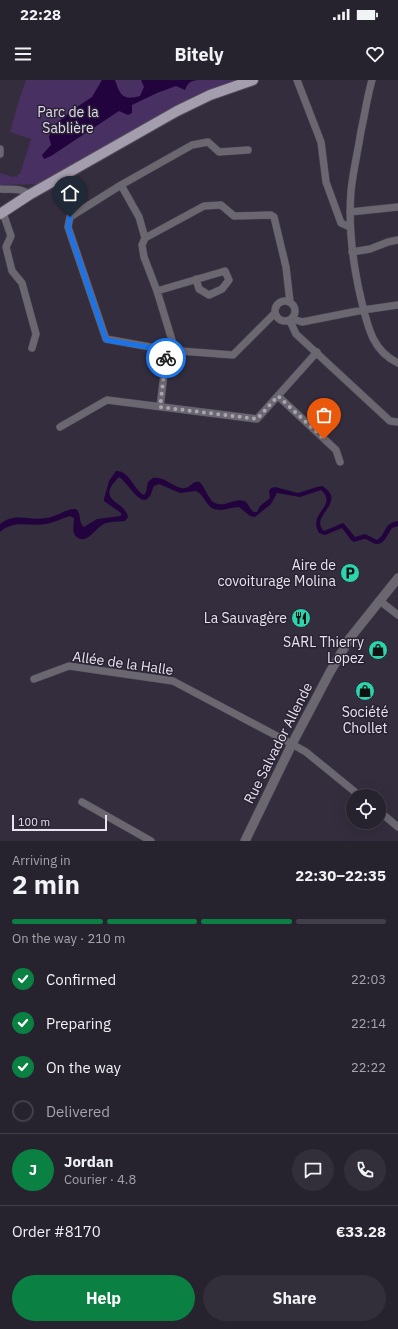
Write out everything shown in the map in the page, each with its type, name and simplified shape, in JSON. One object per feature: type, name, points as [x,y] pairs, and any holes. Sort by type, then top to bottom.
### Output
[{"type":"main road","points":[[1,213],[29,195],[177,111],[210,95],[253,80]]},
{"type":"street","points":[[297,80],[321,142],[326,182],[341,223],[350,227]]},
{"type":"street","points":[[372,80],[353,173],[350,212],[352,252],[363,310],[371,335],[376,345],[383,353],[398,363]]},
{"type":"street","points":[[248,150],[219,152],[208,142],[192,145],[121,185],[70,217],[68,227],[106,340],[166,350],[233,355],[275,313]]},
{"type":"street","points":[[0,149],[0,154]]},
{"type":"street","points":[[121,185],[139,217],[144,238],[142,245],[144,257],[157,291],[175,350]]},
{"type":"street","points":[[0,189],[25,191],[29,195]]},
{"type":"street","points":[[144,238],[204,206],[221,205],[234,216],[271,215],[274,217],[286,267],[290,302]]},
{"type":"street","points":[[350,212],[398,207]]},
{"type":"street","points":[[1,213],[11,236],[6,247],[12,271],[22,283],[36,334],[32,348]]},
{"type":"street","points":[[352,252],[370,249],[398,240]]},
{"type":"street","points":[[157,291],[196,279],[225,271],[229,280],[222,290],[208,295],[199,289],[196,279]]},
{"type":"street","points":[[398,305],[302,322],[292,320],[284,322],[278,319],[275,313],[275,307],[284,301],[290,302],[295,306],[296,313],[292,320],[296,334],[390,421],[398,422]]},
{"type":"street","points":[[160,407],[166,350]]},
{"type":"street","points":[[60,427],[107,400],[257,419],[317,352]]},
{"type":"street","points":[[278,396],[336,450],[340,462]]},
{"type":"street","name":"Rue Salvador Allende","points":[[245,841],[292,744],[330,672],[350,638],[398,578]]},
{"type":"street","points":[[380,601],[398,615]]},
{"type":"street","name":"Allée de la Halle","points":[[34,679],[68,666],[173,681],[306,752],[351,789]]},
{"type":"street","points":[[82,802],[151,841]]},
{"type":"street","points":[[386,817],[398,827]]},
{"type":"green space","name":"Parc de la Sablière","points":[[26,80],[235,80],[202,92],[182,102],[39,184],[0,185],[0,173],[13,177],[17,177],[18,174],[20,174],[31,139],[10,132]]},
{"type":"shaded area","points":[[102,80],[115,80],[123,96],[130,98],[140,96],[144,87],[141,80],[195,80],[187,85],[185,90],[176,86],[132,105],[132,113],[128,115],[119,111],[51,156],[44,159],[42,155],[51,145],[49,137],[53,126],[92,97]]},
{"type":"shaded area","points":[[116,471],[121,472],[128,477],[137,489],[144,495],[148,482],[153,478],[162,479],[182,488],[187,488],[195,482],[199,482],[213,502],[217,504],[225,504],[241,500],[247,503],[254,512],[257,512],[260,506],[270,498],[269,491],[271,488],[275,487],[298,493],[322,486],[329,492],[331,498],[321,520],[320,525],[324,531],[343,523],[355,537],[365,534],[377,540],[380,538],[387,526],[393,522],[398,521],[398,526],[392,528],[385,540],[380,544],[364,539],[354,542],[342,528],[325,535],[319,533],[316,526],[317,520],[327,501],[326,496],[321,490],[300,497],[277,493],[271,504],[255,517],[250,516],[239,507],[222,510],[212,508],[196,491],[180,493],[159,484],[154,486],[151,494],[146,500],[142,499],[138,497],[119,477],[109,491],[113,500],[126,511],[128,517],[125,521],[106,523],[85,539],[78,538],[74,534],[74,518],[70,516],[52,523],[11,526],[0,532],[0,524],[11,518],[46,518],[72,509],[76,509],[78,511],[81,523],[84,527],[97,519],[121,516],[121,513],[104,501],[109,481]]},
{"type":"way so far","points":[[166,358],[160,407],[257,419],[278,396],[324,439]]},
{"type":"place","name":"Aire de covoiturage Molina","points":[[350,573]]},
{"type":"place","name":"La Sauvagère","points":[[301,618]]},
{"type":"place","name":"SARL Thierry Lopez","points":[[378,650]]},
{"type":"place","name":"Société Chollet","points":[[365,691]]},
{"type":"route","points":[[70,217],[68,227],[106,340],[166,350],[166,358]]}]
